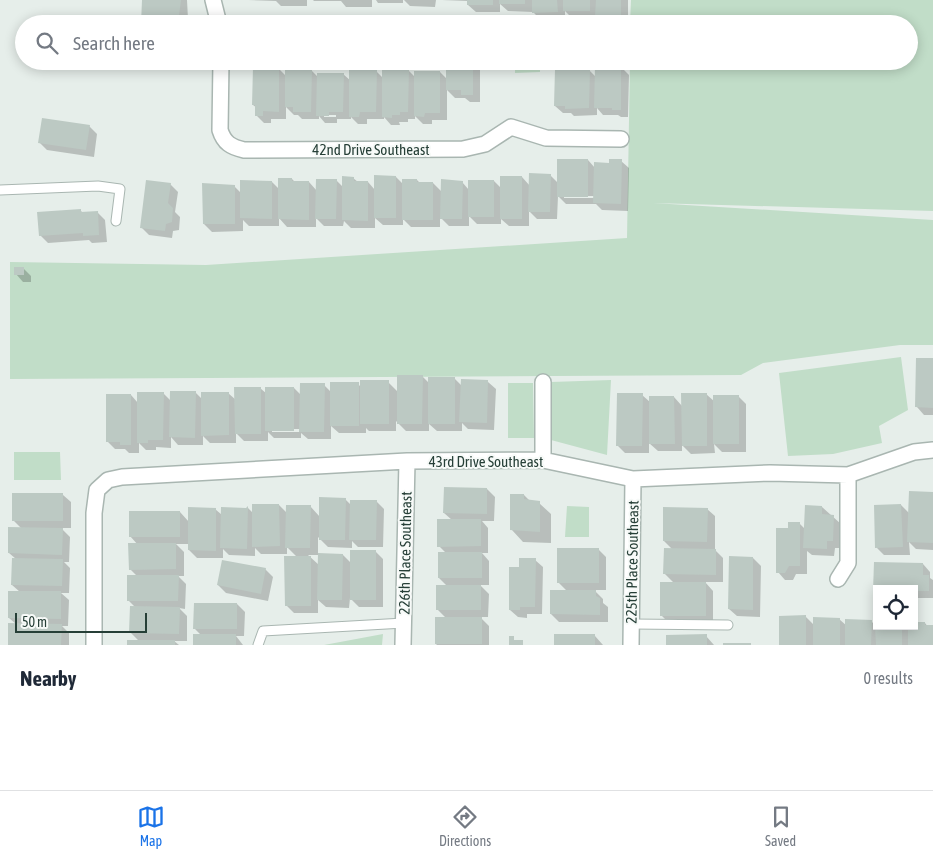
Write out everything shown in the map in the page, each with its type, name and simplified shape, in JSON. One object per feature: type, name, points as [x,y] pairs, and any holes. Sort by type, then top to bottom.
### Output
[{"type":"street","points":[[212,0],[216,15]]},
{"type":"street","name":"42nd Drive Southeast","points":[[221,70],[220,130],[222,138],[227,144],[244,150],[463,149],[485,144],[511,127],[546,138],[621,139]]},
{"type":"street","points":[[543,382],[543,460]]},
{"type":"street","name":"43rd Drive Southeast","points":[[94,645],[94,513],[97,490],[108,480],[122,477],[407,461],[543,460],[633,480],[770,473],[848,474],[914,452],[933,450]]},
{"type":"street","name":"226th Place Southeast","points":[[403,645],[407,461]]},
{"type":"street","points":[[838,579],[848,562],[848,474]]},
{"type":"street","name":"225th Place Southeast","points":[[632,645],[633,480]]},
{"type":"lane","points":[[0,190],[98,186],[120,189],[116,221]]},
{"type":"lane","points":[[258,645],[263,631],[404,623]]},
{"type":"lane","points":[[632,624],[728,625]]},
{"type":"green space","points":[[631,0],[933,0],[933,211],[653,203],[933,220],[933,345],[900,345],[763,363],[741,375],[10,379],[10,262],[206,265],[627,238],[630,70],[918,70],[918,15],[630,15]]},
{"type":"green space","points":[[515,70],[540,70],[540,72],[515,73]]},
{"type":"green space","points":[[901,357],[908,410],[879,426],[882,443],[833,454],[788,456],[779,373]]},
{"type":"green space","points":[[611,380],[607,455],[551,440],[551,382]]},
{"type":"green space","points":[[508,383],[533,383],[534,438],[508,438]]},
{"type":"green space","points":[[14,452],[60,452],[61,480],[14,480]]},
{"type":"green space","points":[[567,506],[589,507],[589,537],[565,537]]},
{"type":"green space","points":[[383,634],[382,645],[324,645]]},
{"type":"building","points":[[142,0],[181,0],[179,15],[141,15]]},
{"type":"building","points":[[467,0],[493,0],[493,5],[467,5]]},
{"type":"building","points":[[499,0],[525,0],[525,4],[499,4]]},
{"type":"building","points":[[532,0],[557,0],[558,12],[532,13]]},
{"type":"building","points":[[563,0],[590,0],[590,11],[563,11]]},
{"type":"building","points":[[596,0],[621,0],[621,15],[595,15]]},
{"type":"building","points":[[253,70],[279,70],[279,112],[263,111],[263,116],[255,116],[255,105],[252,105]]},
{"type":"building","points":[[285,70],[312,70],[311,112],[293,112],[293,107],[285,107]]},
{"type":"building","points":[[349,70],[377,70],[376,112],[360,112],[359,117],[349,117]]},
{"type":"building","points":[[382,70],[409,70],[408,112],[392,115],[392,118],[382,117]]},
{"type":"building","points":[[446,70],[473,70],[473,95],[461,95],[461,90],[446,90]]},
{"type":"building","points":[[555,70],[590,70],[589,108],[565,109],[565,106],[554,106]]},
{"type":"building","points":[[595,70],[621,70],[621,110],[594,108]]},
{"type":"building","points":[[414,71],[440,71],[440,113],[425,113],[424,117],[414,116]]},
{"type":"building","points":[[317,73],[344,73],[343,112],[329,112],[329,116],[316,116]]},
{"type":"building","points":[[42,118],[90,125],[86,150],[38,143]]},
{"type":"building","points":[[557,159],[588,159],[588,197],[557,197]]},
{"type":"building","points":[[609,159],[622,159],[621,204],[593,203],[594,162],[609,163]]},
{"type":"building","points":[[529,173],[551,174],[550,212],[528,212]]},
{"type":"building","points":[[374,175],[396,176],[396,218],[374,218]]},
{"type":"building","points":[[342,176],[354,177],[354,181],[368,181],[368,221],[342,220]]},
{"type":"building","points":[[500,176],[522,176],[522,219],[500,219]]},
{"type":"building","points":[[278,178],[292,178],[292,181],[309,181],[309,220],[278,219]]},
{"type":"building","points":[[316,179],[337,179],[336,219],[315,219]]},
{"type":"building","points":[[402,179],[417,179],[417,182],[433,182],[433,220],[402,220]]},
{"type":"building","points":[[441,179],[463,181],[462,219],[440,219]]},
{"type":"building","points":[[146,180],[171,183],[168,203],[173,208],[172,222],[166,224],[165,231],[140,228]]},
{"type":"building","points":[[240,180],[272,181],[272,219],[240,218]]},
{"type":"building","points":[[468,180],[494,180],[494,217],[468,217]]},
{"type":"building","points":[[202,183],[235,185],[235,224],[203,224]]},
{"type":"building","points":[[81,209],[81,212],[98,211],[99,235],[83,236],[83,233],[39,236],[37,212]]},
{"type":"building","points":[[14,267],[24,267],[24,275],[14,275]]},
{"type":"building","points":[[916,358],[933,358],[933,408],[915,407]]},
{"type":"building","points":[[397,375],[423,375],[422,424],[397,424]]},
{"type":"building","points":[[428,377],[455,377],[455,424],[428,424]]},
{"type":"building","points":[[461,379],[488,380],[487,423],[459,422]]},
{"type":"building","points":[[360,380],[389,380],[389,424],[360,424]]},
{"type":"building","points":[[330,382],[359,382],[359,426],[330,426]]},
{"type":"building","points":[[300,383],[325,383],[324,432],[299,432]]},
{"type":"building","points":[[234,387],[261,387],[261,434],[235,434]]},
{"type":"building","points":[[265,387],[294,387],[294,431],[265,431]]},
{"type":"building","points":[[170,391],[196,391],[195,438],[169,437]]},
{"type":"building","points":[[137,392],[164,392],[163,440],[148,440],[148,443],[137,443]]},
{"type":"building","points":[[201,392],[229,392],[229,435],[201,436]]},
{"type":"building","points":[[617,393],[643,393],[642,446],[616,446]]},
{"type":"building","points":[[681,393],[707,393],[707,446],[682,446]]},
{"type":"building","points":[[106,394],[131,394],[131,445],[120,445],[120,442],[106,442]]},
{"type":"building","points":[[713,395],[739,395],[739,444],[713,444]]},
{"type":"building","points":[[649,396],[674,396],[675,444],[649,444]]},
{"type":"building","points":[[444,487],[487,488],[487,514],[443,513]]},
{"type":"building","points":[[909,491],[933,492],[933,543],[907,542]]},
{"type":"building","points":[[12,493],[63,493],[63,521],[12,521]]},
{"type":"building","points":[[510,494],[524,494],[524,499],[540,501],[540,532],[510,530]]},
{"type":"building","points":[[319,497],[346,498],[345,540],[319,540]]},
{"type":"building","points":[[350,500],[377,500],[376,540],[349,540]]},
{"type":"building","points":[[252,504],[279,504],[280,546],[252,547]]},
{"type":"building","points":[[901,504],[903,547],[875,548],[874,505]]},
{"type":"building","points":[[286,505],[311,505],[310,548],[285,548]]},
{"type":"building","points":[[805,505],[822,506],[822,514],[834,515],[833,541],[827,541],[827,549],[803,548]]},
{"type":"building","points":[[248,506],[247,549],[220,548],[221,507],[246,508]]},
{"type":"building","points":[[188,507],[216,508],[216,551],[188,550]]},
{"type":"building","points":[[663,507],[708,508],[707,542],[663,541]]},
{"type":"building","points":[[129,511],[180,511],[180,537],[129,537]]},
{"type":"building","points":[[437,519],[481,519],[481,546],[437,547]]},
{"type":"building","points":[[788,522],[800,522],[800,566],[789,566],[785,573],[776,573],[776,528],[788,528]]},
{"type":"building","points":[[8,527],[63,528],[62,555],[8,553]]},
{"type":"building","points":[[128,543],[176,543],[176,569],[129,570]]},
{"type":"building","points":[[557,548],[599,548],[599,583],[557,583]]},
{"type":"building","points":[[664,548],[716,549],[716,575],[663,574]]},
{"type":"building","points":[[350,550],[376,550],[376,600],[350,600]]},
{"type":"building","points":[[438,552],[482,552],[482,578],[438,578]]},
{"type":"building","points":[[318,553],[343,554],[342,600],[317,600]]},
{"type":"building","points":[[284,556],[311,556],[311,606],[285,606]]},
{"type":"building","points":[[729,556],[753,557],[753,610],[728,609]]},
{"type":"building","points":[[12,558],[63,559],[62,586],[11,585]]},
{"type":"building","points":[[519,558],[536,558],[535,607],[520,607],[520,610],[509,610],[509,567],[519,567]]},
{"type":"building","points":[[222,560],[266,568],[261,594],[217,585]]},
{"type":"building","points":[[874,562],[923,563],[923,575],[929,575],[929,591],[918,591],[918,585],[873,585]]},
{"type":"building","points":[[127,575],[179,575],[178,601],[127,601]]},
{"type":"building","points":[[660,582],[706,582],[706,616],[660,616]]},
{"type":"building","points":[[436,585],[481,585],[481,610],[436,610]]},
{"type":"building","points":[[550,590],[596,590],[596,596],[600,598],[600,615],[550,614]]},
{"type":"building","points":[[8,591],[61,591],[61,619],[8,618]]},
{"type":"building","points":[[194,603],[237,603],[237,629],[193,629]]},
{"type":"building","points":[[130,606],[180,607],[179,634],[129,633]]},
{"type":"building","points":[[806,615],[806,645],[779,645],[779,616]]},
{"type":"building","points":[[435,617],[482,617],[482,644],[435,644]]},
{"type":"building","points":[[813,617],[840,618],[840,645],[813,645]]},
{"type":"building","points":[[845,619],[872,620],[871,645],[845,645]]},
{"type":"building","points":[[918,622],[925,622],[925,625],[933,625],[933,645],[908,645],[908,630],[918,630]]},
{"type":"building","points":[[8,623],[62,624],[61,645],[8,645]]},
{"type":"building","points":[[875,630],[902,630],[902,645],[876,645]]},
{"type":"building","points":[[193,634],[236,634],[236,645],[193,645]]},
{"type":"building","points":[[554,634],[595,634],[595,645],[554,645]]},
{"type":"building","points":[[707,634],[707,645],[666,645],[666,635]]},
{"type":"building","points":[[509,636],[514,636],[514,640],[523,640],[523,645],[509,645]]},
{"type":"building","points":[[127,640],[175,640],[175,645],[127,645]]},
{"type":"building","points":[[723,643],[751,643],[751,645],[723,645]]}]
